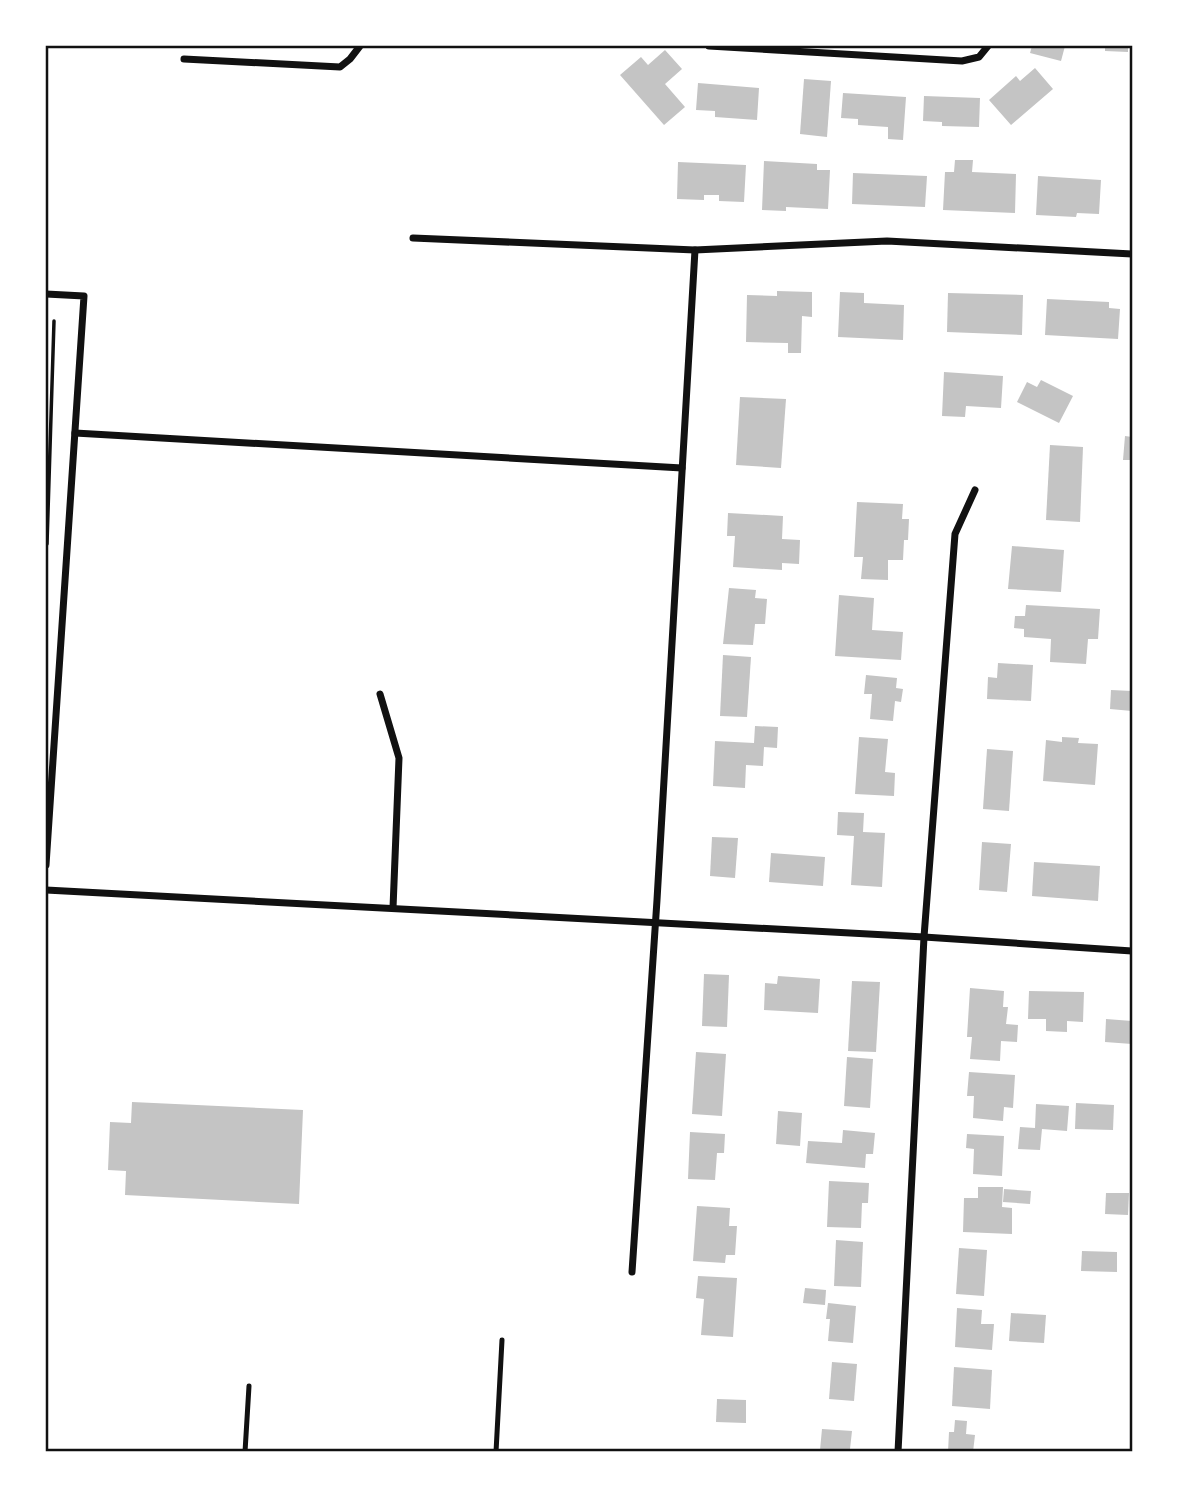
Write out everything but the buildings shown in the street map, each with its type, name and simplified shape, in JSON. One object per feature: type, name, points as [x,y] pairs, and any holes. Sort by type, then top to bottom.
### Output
[{"type":"street","points":[[184,59],[340,67],[350,60],[360,46]]},
{"type":"street","points":[[709,46],[962,61],[979,57],[988,46]]},
{"type":"street","points":[[413,238],[695,250],[887,241],[1132,254]]},
{"type":"street","points":[[632,1272],[656,923],[695,250]]},
{"type":"street","points":[[46,294],[84,296],[46,865]]},
{"type":"street","points":[[75,433],[682,468]]},
{"type":"street","points":[[898,1451],[924,937],[955,534],[975,490]]},
{"type":"street","points":[[380,694],[399,758],[393,908]]},
{"type":"street","points":[[46,890],[924,937],[1132,951]]},
{"type":"lane","points":[[496,1451],[502,1340]]},
{"type":"lane","points":[[245,1451],[249,1386]]},
{"type":"path","points":[[47,544],[47,445],[54,321]]}]
